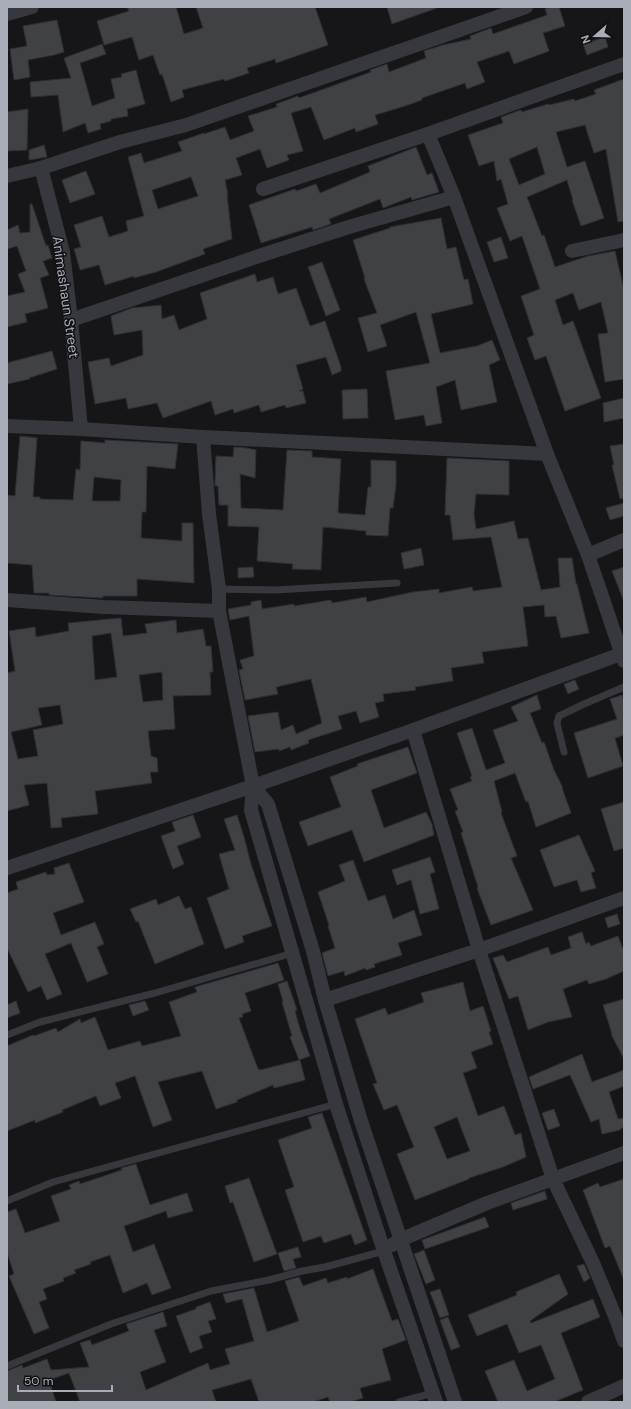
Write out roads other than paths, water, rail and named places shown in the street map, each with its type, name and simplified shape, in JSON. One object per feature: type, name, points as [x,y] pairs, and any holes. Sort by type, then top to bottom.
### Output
[{"type":"street","points":[[7,14],[32,7]]},
{"type":"street","points":[[7,176],[41,168],[120,142],[186,125],[526,7]]},
{"type":"street","points":[[263,189],[428,134],[624,64]]},
{"type":"street","points":[[7,868],[253,786],[622,657],[588,555],[547,454],[454,197],[428,134]]},
{"type":"street","name":"Animashaun Street","points":[[41,168],[63,252],[81,429]]},
{"type":"street","points":[[71,320],[352,226],[454,197]]},
{"type":"street","points":[[572,251],[624,240]]},
{"type":"street","points":[[7,426],[547,454]]},
{"type":"street","points":[[203,436],[208,514],[219,589],[219,610],[253,786],[251,810],[336,1104],[434,1398]]},
{"type":"street","points":[[588,555],[624,540]]},
{"type":"street","points":[[7,600],[104,607],[219,610]]},
{"type":"street","points":[[413,730],[479,950],[553,1180],[593,1263],[624,1341]]},
{"type":"street","points":[[253,786],[268,804],[313,952],[325,1000],[361,1121],[456,1402]]},
{"type":"street","points":[[325,1000],[479,950],[624,898]]},
{"type":"street","points":[[384,1251],[400,1240],[487,1203],[624,1153]]},
{"type":"street","points":[[588,1402],[623,1388]]},
{"type":"lane","points":[[219,589],[275,590],[397,583]]},
{"type":"lane","points":[[564,752],[557,723],[559,716],[624,687]]},
{"type":"lane","points":[[7,1035],[40,1022],[155,993],[293,953]]},
{"type":"lane","points":[[7,1201],[53,1182],[336,1104]]},
{"type":"lane","points":[[7,1366],[110,1324],[211,1291],[269,1280],[302,1271],[325,1268],[384,1251]]},
{"type":"lane","points":[[399,1402],[434,1398]]}]
